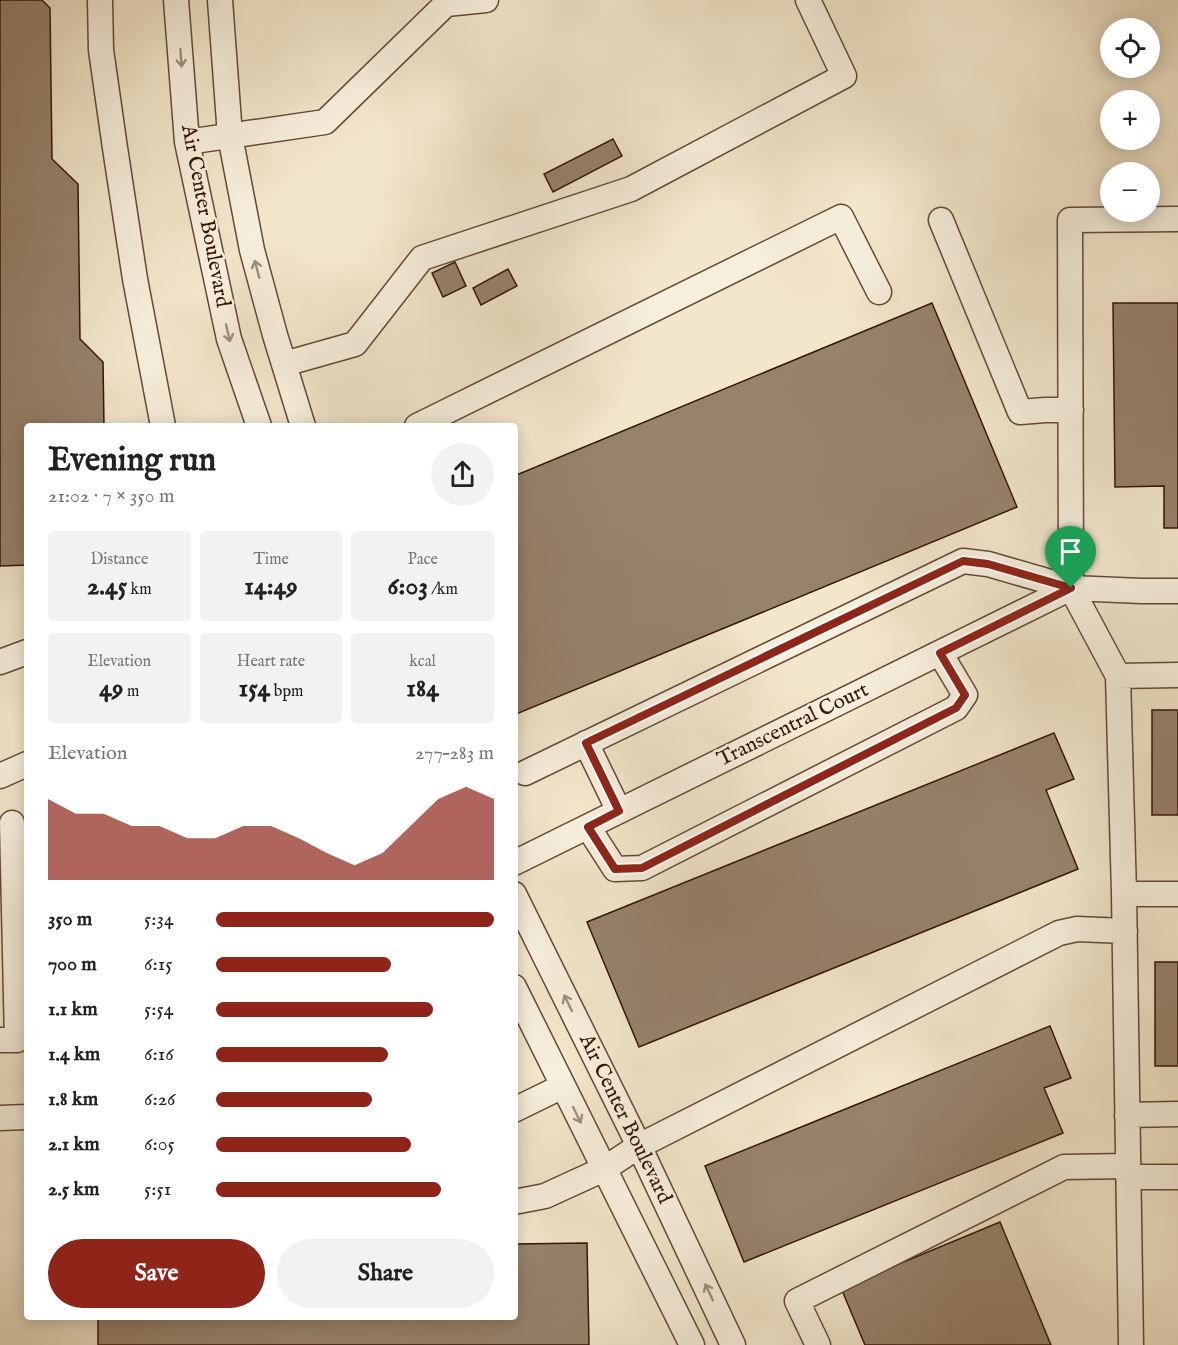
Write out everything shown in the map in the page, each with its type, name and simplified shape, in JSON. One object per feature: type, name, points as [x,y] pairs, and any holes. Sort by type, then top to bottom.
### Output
[{"type":"street","points":[[100,0],[101,50],[115,148],[135,279],[162,423]]},
{"type":"street","name":"Air Center Boulevard","points":[[176,0],[187,142],[229,339],[258,423]]},
{"type":"street","name":"Air Center Boulevard","points":[[220,0],[230,136],[252,250],[302,423]]},
{"type":"street","points":[[187,142],[326,122],[446,4],[486,0]]},
{"type":"street","points":[[284,364],[355,344],[422,258],[632,189],[843,76],[808,0]]},
{"type":"street","points":[[423,423],[841,217],[879,292]]},
{"type":"street","points":[[1131,1345],[1125,931],[1118,675],[1071,588],[1070,220],[1178,219]]},
{"type":"street","points":[[941,220],[1020,412],[1071,410]]},
{"type":"street","points":[[525,773],[963,561],[988,564],[1071,588],[1178,591]]},
{"type":"street","name":"Transcentral Court","points":[[518,861],[1071,588]]},
{"type":"street","points":[[0,662],[24,653]]},
{"type":"street","points":[[588,827],[615,869],[642,868],[956,708],[965,695],[940,653]]},
{"type":"street","points":[[1118,675],[1178,675]]},
{"type":"street","points":[[586,743],[619,811]]},
{"type":"street","points":[[0,776],[24,765]]},
{"type":"street","points":[[0,1041],[16,1040],[8,970],[7,895],[13,822]]},
{"type":"street","points":[[1124,894],[1178,894]]},
{"type":"street","name":"Air Center Boulevard","points":[[518,902],[639,1146],[733,1345]]},
{"type":"street","points":[[518,1201],[545,1196],[604,1169],[639,1146],[1059,933],[1077,929],[1125,931]]},
{"type":"street","name":"Air Center Boulevard","points":[[518,995],[692,1345]]},
{"type":"street","points":[[518,1108],[563,1086]]},
{"type":"street","points":[[1127,1115],[1178,1114]]},
{"type":"street","points":[[0,1118],[24,1117]]},
{"type":"street","points":[[818,1345],[797,1301],[1064,1167],[1178,1177]]},
{"type":"building","points":[[0,0],[42,0],[50,8],[52,159],[78,184],[80,339],[103,362],[104,423],[24,423],[24,565],[0,566]]},
{"type":"building","points":[[613,139],[622,156],[553,192],[544,174]]},
{"type":"building","points":[[455,262],[466,286],[443,297],[432,273]]},
{"type":"building","points":[[508,269],[517,286],[481,305],[473,288]]},
{"type":"building","points":[[932,303],[1017,507],[518,713],[518,474]]},
{"type":"building","points":[[1113,303],[1178,303],[1178,528],[1164,528],[1164,486],[1115,487]]},
{"type":"building","points":[[1152,710],[1178,710],[1178,815],[1152,815]]},
{"type":"building","points":[[1054,733],[1074,779],[1046,790],[1078,869],[639,1047],[587,922]]},
{"type":"building","points":[[1155,962],[1178,962],[1178,1066],[1155,1066]]},
{"type":"building","points":[[1050,1026],[1071,1078],[1044,1088],[1063,1133],[744,1262],[705,1166]]},
{"type":"building","points":[[1000,1222],[1051,1345],[865,1345],[841,1288]]},
{"type":"building","points":[[587,1243],[589,1345],[98,1345],[98,1320],[518,1320],[518,1244]]},
{"type":"route","points":[[963,561],[988,564],[1071,588],[940,653],[965,695],[956,708],[642,868],[615,869],[588,827],[619,811],[586,743],[963,561]]}]
